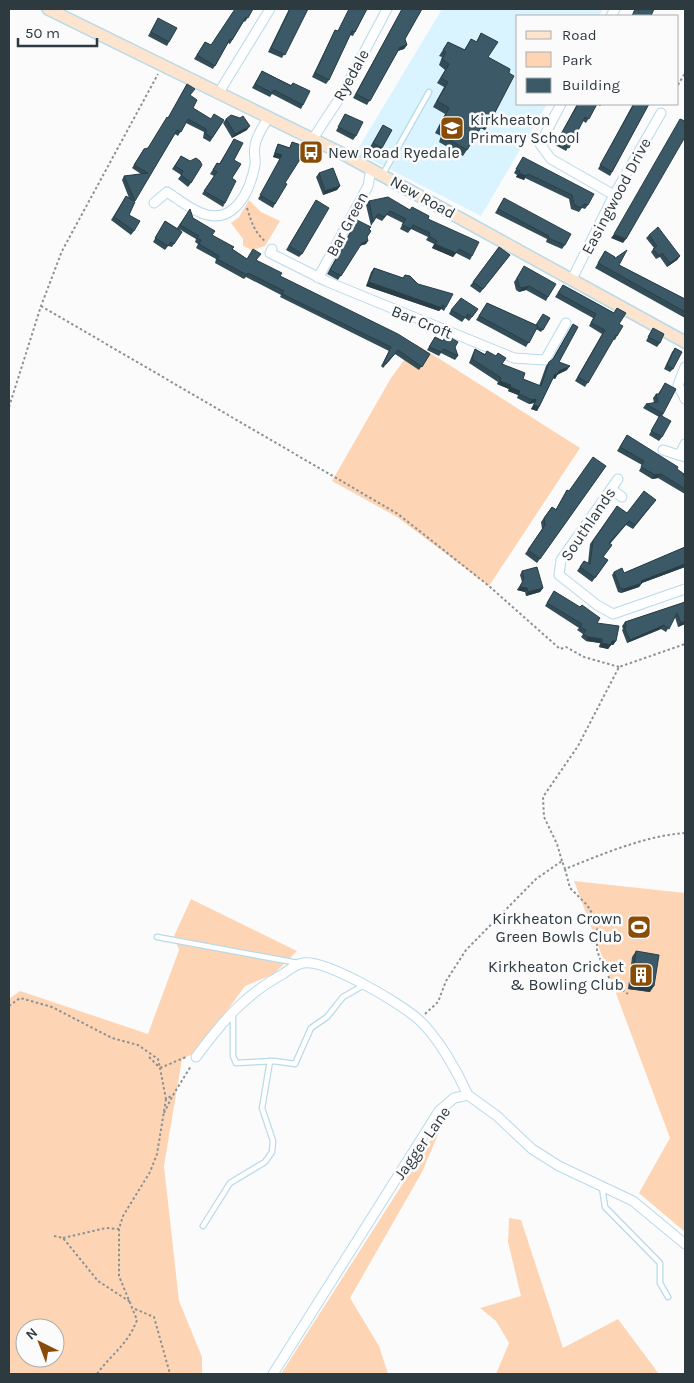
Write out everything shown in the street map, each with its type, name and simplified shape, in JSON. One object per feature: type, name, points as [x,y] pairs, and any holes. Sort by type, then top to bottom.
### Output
[{"type":"street","name":"New Road","points":[[48,9],[372,169],[685,342]]},
{"type":"street","points":[[218,94],[270,9]]},
{"type":"street","name":"Ryedale","points":[[312,140],[341,96],[387,9]]},
{"type":"street","points":[[560,105],[540,144],[551,158],[614,196]]},
{"type":"street","name":"Easingwood Drive","points":[[572,279],[614,196],[661,113]]},
{"type":"street","points":[[154,203],[166,188],[203,214],[219,217],[232,212],[241,201],[256,163],[254,147],[268,118]]},
{"type":"street","name":"Bar Green","points":[[318,278],[368,186],[372,169]]},
{"type":"street","name":"Bar Croft","points":[[272,248],[270,253],[318,278],[514,358],[545,360],[566,323]]},
{"type":"street","points":[[685,367],[678,385],[685,399]]},
{"type":"street","points":[[663,450],[683,456],[685,444]]},
{"type":"street","name":"Southlands","points":[[618,480],[561,560],[559,576],[597,605],[613,614],[685,589]]},
{"type":"street","points":[[611,489],[622,497]]},
{"type":"street","points":[[196,1058],[232,1010],[271,980],[301,963],[322,965],[364,985],[419,1020],[457,1070],[468,1095]]},
{"type":"street","name":"Jagger Lane","points":[[273,1374],[439,1111],[454,1098],[468,1095],[497,1116],[532,1149],[559,1166],[633,1201],[685,1244]]},
{"type":"lane","points":[[382,175],[429,92]]},
{"type":"lane","points":[[157,937],[301,963]]},
{"type":"lane","points":[[232,1010],[234,1061],[238,1064],[270,1061],[295,1064],[311,1028],[327,1017],[343,997],[364,985]]},
{"type":"lane","points":[[204,1226],[230,1183],[265,1162],[272,1152],[273,1141],[262,1108],[270,1061]]},
{"type":"lane","points":[[602,1187],[605,1207],[660,1263],[660,1283],[668,1297]]},
{"type":"path","points":[[9,407],[41,306],[62,251],[163,66]]},
{"type":"path","points":[[241,201],[246,204],[252,226],[257,235],[270,244],[272,248]]},
{"type":"path","points":[[41,306],[398,514],[489,586],[560,649],[566,647],[584,657],[619,667],[685,644]]},
{"type":"path","points":[[619,667],[578,746],[543,797],[544,817],[558,844],[570,888],[587,905],[597,921],[597,950],[602,966],[611,981],[628,994]]},
{"type":"path","points":[[565,869],[607,852],[671,834],[685,832]]},
{"type":"path","points":[[419,1020],[438,1002],[446,981],[466,950],[536,879],[562,861]]},
{"type":"path","points":[[9,1006],[20,998],[52,1007],[112,1038],[138,1044],[158,1059],[166,1099],[157,1154],[150,1172],[123,1216],[119,1229],[119,1276],[132,1303],[137,1320],[133,1331],[121,1350],[109,1359],[96,1374]]},
{"type":"path","points":[[160,1068],[202,1049]]},
{"type":"path","points":[[149,1057],[160,1068]]},
{"type":"path","points":[[163,1115],[196,1058]]},
{"type":"path","points":[[166,1099],[173,1095]]},
{"type":"path","points":[[54,1236],[63,1238],[106,1228],[119,1229]]},
{"type":"path","points":[[63,1238],[98,1281],[132,1303]]},
{"type":"path","points":[[134,1309],[154,1317],[170,1374]]},
{"type":"shaded area","name":"Kirkheaton Primary School","points":[[442,9],[603,9],[600,15],[516,15],[516,105],[546,105],[481,216],[356,152]]},
{"type":"green space","points":[[249,200],[261,212],[280,221],[265,246],[252,250],[243,246],[243,239],[231,223],[239,217]]},
{"type":"green space","points":[[416,344],[580,448],[489,586],[397,517],[332,481],[391,378]]},
{"type":"green space","points":[[574,881],[685,893],[685,1232],[639,1193],[670,1138]]},
{"type":"green space","points":[[191,899],[297,951],[274,974],[245,986],[197,1052],[182,1059],[164,1166],[179,1301],[202,1357],[202,1374],[9,1374],[9,999],[20,991],[148,1034],[179,950],[174,936]]},
{"type":"green space","points":[[446,1116],[422,1172],[350,1298],[379,1346],[388,1374],[281,1374]]},
{"type":"green space","points":[[509,1218],[521,1220],[563,1348],[618,1319],[659,1374],[496,1374],[509,1343],[496,1321],[480,1308],[521,1296],[508,1242]]},
{"type":"building","points":[[235,9],[253,9],[232,40],[230,39],[215,66],[197,55],[205,42],[211,45]]},
{"type":"building","points":[[290,9],[308,9],[285,55],[271,48]]},
{"type":"building","points":[[349,9],[367,9],[355,32],[352,31],[329,80],[315,73],[335,30],[338,31]]},
{"type":"building","points":[[402,9],[422,9],[405,39],[407,45],[400,47],[370,101],[356,94]]},
{"type":"building","points":[[635,9],[638,11],[640,9],[654,9],[651,15],[632,15]]},
{"type":"building","points":[[158,18],[177,28],[169,42],[151,32]]},
{"type":"building","points":[[481,33],[498,42],[488,57],[510,69],[509,73],[514,76],[489,124],[484,122],[467,150],[443,136],[445,131],[439,127],[449,108],[437,101],[448,82],[441,78],[449,64],[442,59],[446,52],[443,50],[448,42],[465,50],[471,39],[477,42]]},
{"type":"building","points":[[262,71],[291,86],[293,83],[310,91],[303,105],[274,90],[272,93],[255,84]]},
{"type":"building","points":[[187,84],[195,89],[190,95],[197,100],[193,108],[211,119],[214,114],[224,120],[212,138],[206,134],[206,129],[188,119],[181,132],[177,130],[135,201],[124,176],[148,173],[134,165],[168,118]]},
{"type":"building","points":[[577,105],[596,105],[589,119],[585,117],[569,148],[557,141]]},
{"type":"building","points":[[633,105],[648,105],[612,172],[600,165]]},
{"type":"building","points":[[345,114],[363,122],[356,136],[338,127]]},
{"type":"building","points":[[231,115],[240,118],[243,116],[250,126],[235,134],[226,119]]},
{"type":"building","points":[[680,119],[685,121],[685,137],[626,239],[614,234]]},
{"type":"building","points":[[383,125],[392,130],[382,148],[373,143]]},
{"type":"building","points":[[234,139],[243,143],[234,160],[241,164],[232,178],[236,181],[225,203],[204,191],[217,172],[213,170],[217,163],[220,164]]},
{"type":"building","points":[[292,142],[304,146],[299,161],[285,183],[287,184],[275,204],[260,195],[282,155],[275,153],[278,144],[290,148]]},
{"type":"building","points":[[181,156],[190,161],[196,158],[202,165],[191,183],[181,175],[183,171],[175,166]]},
{"type":"building","points":[[523,157],[594,194],[588,205],[584,204],[581,208],[574,205],[572,195],[528,174],[526,176],[519,173],[520,171],[516,169]]},
{"type":"building","points":[[333,168],[340,186],[325,191],[319,173]]},
{"type":"building","points":[[126,196],[135,202],[129,215],[140,221],[134,231],[114,217]]},
{"type":"building","points":[[388,197],[410,210],[412,207],[429,216],[428,219],[479,242],[472,256],[459,249],[456,253],[435,244],[437,241],[429,236],[430,233],[413,225],[411,229],[402,225],[406,219],[390,211],[384,217],[378,214],[373,222],[369,201]]},
{"type":"building","points":[[504,198],[571,234],[565,245],[548,238],[549,236],[498,209]]},
{"type":"building","points":[[316,200],[329,208],[302,254],[289,246]]},
{"type":"building","points":[[190,209],[193,218],[215,231],[212,235],[234,247],[232,249],[247,259],[253,249],[261,254],[256,260],[282,273],[280,276],[398,334],[430,354],[422,367],[398,350],[386,364],[384,362],[391,347],[282,294],[284,291],[248,273],[247,275],[217,259],[219,256],[199,244],[201,240],[197,238],[199,236],[180,225]]},
{"type":"building","points":[[357,220],[371,227],[369,229],[371,231],[367,237],[368,241],[362,243],[341,276],[330,270]]},
{"type":"building","points":[[165,221],[182,232],[174,244],[171,242],[168,246],[155,238]]},
{"type":"building","points":[[658,227],[680,256],[670,263],[662,253],[659,256],[653,249],[657,246],[649,235]]},
{"type":"building","points":[[499,247],[510,255],[483,289],[473,282]]},
{"type":"building","points":[[627,250],[619,265],[685,299],[685,312],[598,263],[605,251],[615,257],[614,259]]},
{"type":"building","points":[[524,266],[556,284],[548,297],[529,286],[522,288],[519,286],[517,278]]},
{"type":"building","points":[[374,268],[403,278],[405,275],[410,276],[418,284],[453,294],[446,307],[442,305],[442,308],[369,282]]},
{"type":"building","points":[[563,285],[614,313],[617,308],[626,313],[619,324],[623,326],[588,383],[578,377],[605,330],[591,323],[596,314],[558,293]]},
{"type":"building","points":[[461,298],[478,309],[472,317],[468,314],[465,318],[451,310]]},
{"type":"building","points":[[487,303],[538,326],[529,343],[479,316]]},
{"type":"building","points":[[543,314],[550,318],[543,330],[536,325]]},
{"type":"building","points":[[573,324],[578,327],[559,362],[570,366],[559,371],[557,375],[555,374],[539,407],[534,405],[536,399],[532,400],[519,394],[520,391],[500,381],[501,378],[472,359],[475,349],[485,355],[487,351],[496,356],[498,353],[506,358],[502,364],[525,373],[523,379],[541,386],[549,362],[553,359]]},
{"type":"building","points":[[653,328],[664,334],[660,343],[648,337]]},
{"type":"building","points":[[446,335],[458,342],[455,347],[458,356],[444,349],[441,352],[429,347],[435,337],[443,341]]},
{"type":"building","points":[[675,348],[682,352],[673,369],[667,365]]},
{"type":"building","points":[[665,383],[676,389],[663,414],[646,404],[658,402],[656,394],[659,394]]},
{"type":"building","points":[[660,415],[671,421],[662,437],[651,431]]},
{"type":"building","points":[[627,435],[678,467],[677,469],[685,476],[685,489],[661,474],[655,475],[641,467],[644,461],[620,447]]},
{"type":"building","points":[[593,457],[606,466],[540,559],[528,550],[545,525],[544,518],[552,507],[556,510],[567,490],[569,491]]},
{"type":"building","points":[[644,491],[656,500],[635,525],[629,521],[609,543],[612,545],[603,557],[608,560],[595,578],[580,567],[584,561],[590,564],[593,541],[617,506],[627,513]]},
{"type":"building","points":[[685,547],[685,564],[641,581],[642,583],[624,589],[620,588],[614,572],[622,568],[624,573]]},
{"type":"building","points":[[537,567],[543,588],[528,592],[527,588],[520,587],[524,578],[522,571]]},
{"type":"building","points":[[554,591],[580,607],[582,605],[600,618],[597,623],[619,626],[616,641],[612,641],[611,645],[602,643],[602,639],[588,637],[583,634],[586,630],[580,627],[582,624],[547,603]]},
{"type":"building","points":[[685,602],[685,621],[681,623],[677,613],[669,629],[664,625],[630,640],[624,627],[626,627],[625,622]]},
{"type":"building","name":"Kirkheaton Cricket & Bowling Club","points":[[636,951],[659,955],[654,986],[632,983]]},
{"type":"place","name":"Kirkheaton Primary School","points":[[452,128]]},
{"type":"place","name":"New Road Ryedale","points":[[311,152]]},
{"type":"place","name":"Kirkheaton Crown Green Bowls Club","points":[[639,927]]},
{"type":"place","name":"Kirkheaton Cricket & Bowling Club","points":[[641,975]]}]
